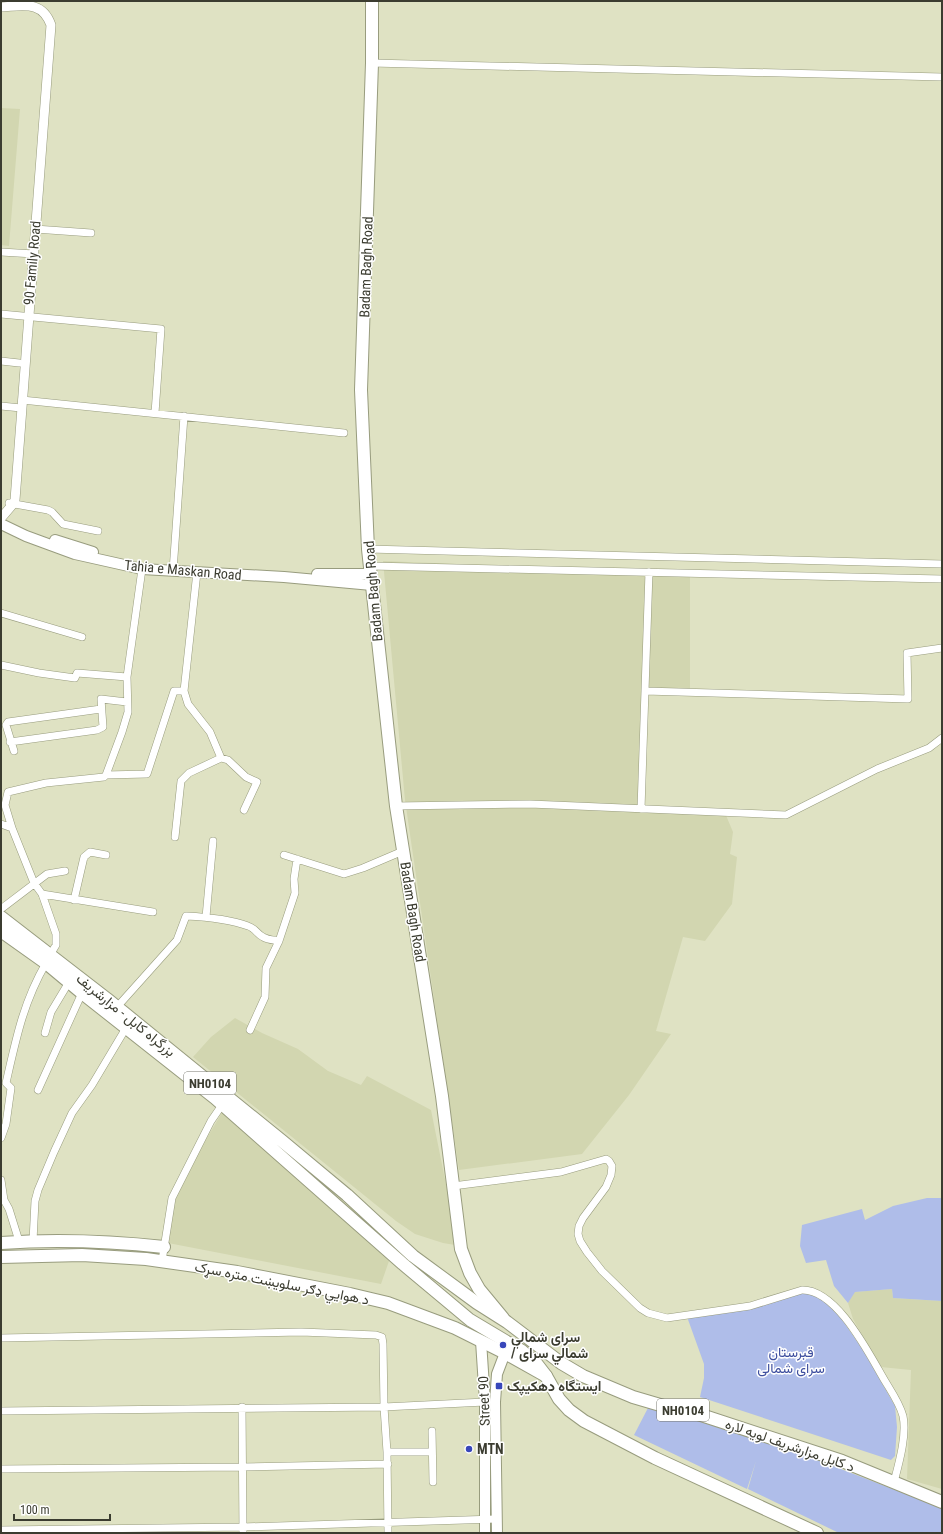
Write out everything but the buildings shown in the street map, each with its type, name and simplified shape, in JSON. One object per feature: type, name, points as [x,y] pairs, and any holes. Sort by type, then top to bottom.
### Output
[{"type":"main road","name":"Badam Bagh Road","points":[[372,1],[372,63],[361,390],[368,548],[396,806],[442,1096],[461,1249],[470,1273],[479,1289],[507,1322]]},
{"type":"main road","name":"Tahia e Maskan Road","points":[[6,512],[33,532],[103,555],[142,564],[197,572],[284,577],[371,575]]},
{"type":"main road","name":"Tahia e Maskan Road","points":[[1,524],[26,536],[74,554],[142,568],[371,575]]},
{"type":"main road","name":"بزرگراه کابل - مزارشریف","points":[[1,917],[48,959],[69,982],[222,1105],[403,1264],[470,1320],[522,1351],[536,1363],[546,1376]]},
{"type":"main road","name":"بزرگراه کابل - مزارشریف","points":[[1,930],[48,959],[117,1007],[347,1195],[414,1256]]},
{"type":"main road","points":[[1,1243],[19,1241],[106,1241],[164,1247]]},
{"type":"main road","name":"د هوايي ډګر سلویښت متره سړک","points":[[1,1257],[82,1255],[162,1261],[237,1272],[388,1303],[455,1328],[505,1353],[546,1376]]},
{"type":"main road","name":"د کابل مزارشریف لویه لاره","points":[[414,1256],[477,1303],[507,1322],[561,1363],[608,1388],[667,1407],[695,1413],[842,1461],[942,1502]]},
{"type":"main road","name":"Street 90","points":[[481,1341],[485,1402],[485,1533]]},
{"type":"main road","name":"Street 90","points":[[497,1533],[495,1402],[497,1374],[505,1353]]},
{"type":"main road","name":"NH0104","points":[[546,1376],[559,1399],[569,1410],[584,1421],[655,1458],[817,1533]]},
{"type":"street","points":[[1,7],[33,5],[47,14]]},
{"type":"street","name":"90 Family Road","points":[[31,254],[35,229],[51,25],[47,14]]},
{"type":"street","name":"90 Family Road","points":[[20,405],[19,363],[31,254],[47,14]]},
{"type":"street","points":[[372,63],[942,77]]},
{"type":"street","points":[[35,229],[92,233]]},
{"type":"street","points":[[1,252],[31,254]]},
{"type":"street","points":[[1,314],[161,329],[155,413]]},
{"type":"street","name":"90 Family Road","points":[[6,512],[15,500],[25,317]]},
{"type":"street","points":[[1,362],[19,363]]},
{"type":"street","points":[[1,406],[20,405],[155,413],[344,433]]},
{"type":"street","points":[[173,568],[184,416]]},
{"type":"street","points":[[6,512],[48,510],[52,512],[63,524],[98,531]]},
{"type":"street","points":[[368,548],[942,564]]},
{"type":"street","points":[[106,775],[128,712],[127,677],[142,568]]},
{"type":"street","points":[[197,572],[184,691],[188,704],[210,732],[221,758]]},
{"type":"street","points":[[371,575],[649,572],[942,579]]},
{"type":"street","points":[[642,809],[649,572]]},
{"type":"street","points":[[1,613],[82,637]]},
{"type":"street","points":[[645,691],[908,698],[907,653],[942,648]]},
{"type":"street","points":[[1,665],[39,673],[75,678],[77,673],[127,677]]},
{"type":"street","points":[[1,1138],[11,1088],[6,1083],[21,1018],[36,981],[56,945],[56,934],[42,894],[34,883],[12,828],[5,805],[8,792],[46,783],[104,777],[106,775],[147,774],[174,691],[184,691]]},
{"type":"street","points":[[10,742],[98,730],[103,726],[101,699],[127,702]]},
{"type":"street","points":[[14,751],[6,725],[8,722],[101,709]]},
{"type":"street","points":[[396,806],[530,804],[786,815],[877,769],[929,748],[942,738]]},
{"type":"street","points":[[175,837],[181,781],[189,773],[221,758],[228,760],[246,777],[257,782],[244,810]]},
{"type":"street","points":[[1,824],[12,828]]},
{"type":"street","points":[[206,917],[213,841]]},
{"type":"street","points":[[284,855],[344,874],[364,868],[403,851]]},
{"type":"street","points":[[74,900],[84,856],[90,852],[106,855]]},
{"type":"street","points":[[250,1030],[265,997],[266,968],[279,941],[295,892],[294,879],[297,859]]},
{"type":"street","points":[[1,909],[47,874],[65,871]]},
{"type":"street","points":[[42,894],[153,912]]},
{"type":"street","points":[[117,1007],[177,940],[186,916],[206,917],[247,925],[254,928],[258,934],[265,938],[279,941]]},
{"type":"street","points":[[45,1033],[51,1012],[69,982]]},
{"type":"street","points":[[38,1090],[82,993]]},
{"type":"street","points":[[33,1241],[35,1201],[54,1152],[72,1113],[92,1085],[126,1028]]},
{"type":"street","points":[[162,1261],[172,1198],[211,1121],[222,1105]]},
{"type":"street","points":[[452,1181],[561,1172],[606,1159],[612,1166],[611,1175],[606,1187],[582,1218],[578,1234],[587,1252],[602,1271],[640,1308],[648,1313],[667,1318],[750,1306],[807,1289],[824,1296],[854,1329],[892,1394],[902,1415],[903,1426],[900,1456],[894,1482]]},
{"type":"street","points":[[1,1180],[4,1200],[9,1208],[19,1241]]},
{"type":"street","points":[[1,1338],[301,1332],[376,1335],[382,1337],[384,1344],[384,1407],[388,1464],[388,1533]]},
{"type":"street","points":[[1,1411],[242,1407],[384,1407],[485,1402]]},
{"type":"street","points":[[242,1407],[243,1530]]},
{"type":"street","points":[[432,1431],[433,1482]]},
{"type":"street","points":[[387,1452],[432,1452]]},
{"type":"street","points":[[1,1469],[388,1464]]},
{"type":"street","points":[[1,1530],[243,1530],[496,1519]]},
{"type":"shaded area","points":[[1,108],[20,109],[9,246],[1,245]]},
{"type":"shaded area","points":[[383,561],[690,573],[690,691],[646,691],[641,809],[725,813],[733,832],[730,854],[737,857],[732,904],[705,941],[683,937],[656,1031],[671,1034],[629,1095],[582,1154],[459,1170],[405,800]]},
{"type":"shaded area","points":[[235,1018],[262,1033],[298,1049],[328,1071],[361,1085],[367,1076],[431,1110],[455,1229],[455,1245],[443,1243],[415,1234],[396,1221],[193,1057],[211,1037]]},
{"type":"shaded area","points":[[223,1111],[389,1261],[381,1284],[168,1243],[176,1197],[205,1141]]},
{"type":"shaded area","points":[[892,1289],[893,1298],[942,1301],[942,1489],[907,1479],[911,1370],[881,1367],[853,1319],[848,1303],[854,1292]]},
{"type":"green space","points":[[927,1198],[942,1198],[942,1301],[893,1298],[892,1289],[855,1292],[848,1303],[834,1286],[826,1260],[806,1263],[800,1246],[802,1225],[862,1209],[865,1220],[893,1206]]},
{"type":"green space","name":"قبرستان سرای شمالی","points":[[811,1287],[826,1296],[863,1350],[895,1406],[897,1427],[895,1456],[891,1460],[700,1397],[704,1378],[704,1364],[686,1314],[758,1303],[788,1292]]},
{"type":"green space","points":[[649,1406],[763,1439],[942,1508],[942,1533],[839,1533],[748,1489],[756,1461],[747,1489],[634,1435]]},
{"type":"place","name":"سرای شمالي / شمالي سرای","points":[[503,1345]]},
{"type":"place","name":"ایستگاه دهکیپک","points":[[499,1386]]},
{"type":"place","name":"MTN","points":[[469,1449]]}]
